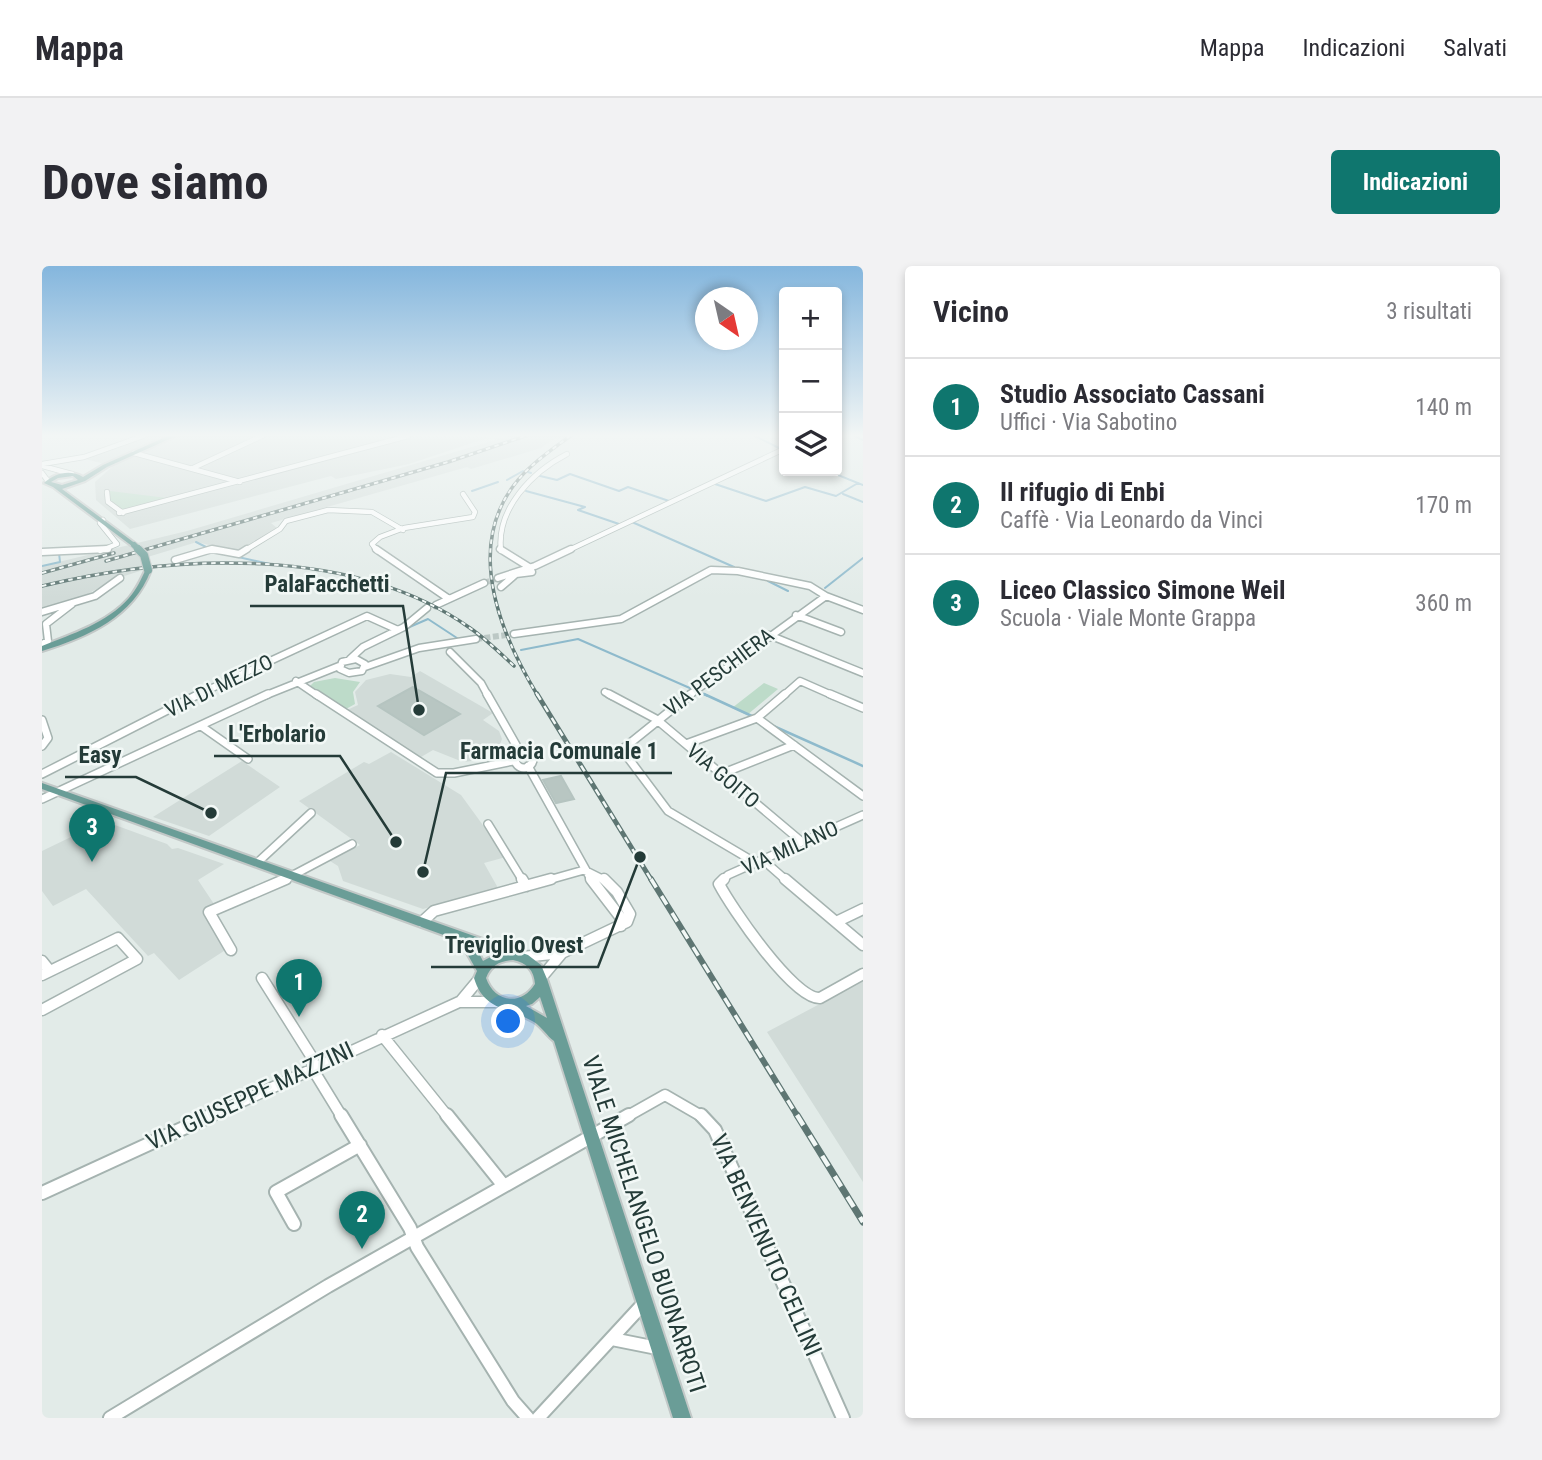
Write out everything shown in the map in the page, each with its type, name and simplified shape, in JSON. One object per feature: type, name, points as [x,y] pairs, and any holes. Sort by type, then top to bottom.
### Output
[{"type":"main road","points":[[57,490],[64,493]]},
{"type":"main road","points":[[42,646],[90,629],[125,607],[141,588],[148,570],[144,555],[134,545],[88,508],[60,490]]},
{"type":"main road","points":[[81,490],[88,508]]},
{"type":"main road","points":[[42,786],[517,956],[534,964],[541,979],[533,997],[504,1003],[485,992],[481,974],[465,939]]},
{"type":"main road","points":[[481,974],[494,958],[517,956]]},
{"type":"main road","name":"VIALE MICHELANGELO BUONARROTI","points":[[541,979],[682,1418]]},
{"type":"main road","name":"VIALE MICHELANGELO BUONARROTI","points":[[504,1003],[541,1020],[562,1044]]},
{"type":"street","points":[[107,492],[108,502],[121,513],[210,490]]},
{"type":"street","points":[[501,587],[508,578],[532,572],[529,567],[500,550],[511,507],[523,490]]},
{"type":"street","points":[[498,578],[529,567],[696,490]]},
{"type":"street","points":[[449,599],[373,547],[376,539],[402,530],[444,525],[473,517],[475,512],[463,494]]},
{"type":"street","points":[[175,560],[213,549],[239,554],[280,529],[286,522],[334,509],[372,512],[402,530]]},
{"type":"street","points":[[42,552],[104,551],[114,548],[117,544],[100,523],[103,520]]},
{"type":"street","points":[[514,634],[621,619],[691,578],[711,570],[747,573],[810,586],[863,610]]},
{"type":"street","points":[[42,612],[103,592],[120,578]]},
{"type":"street","points":[[436,605],[484,583]]},
{"type":"street","name":"VIA PESCHIERA","points":[[825,595],[656,719],[625,746],[625,755],[668,811],[759,861],[863,946]]},
{"type":"street","points":[[42,646],[48,641],[46,624],[72,604]]},
{"type":"street","points":[[341,669],[359,650],[398,630],[427,608]]},
{"type":"street","points":[[796,615],[841,632]]},
{"type":"street","name":"VIA DI MEZZO","points":[[42,774],[155,717],[162,710],[367,616],[398,630]]},
{"type":"street","points":[[769,635],[863,673]]},
{"type":"street","points":[[350,659],[362,662],[386,659],[435,645],[476,639]]},
{"type":"street","points":[[42,799],[296,681],[341,669],[356,673],[362,662],[359,650]]},
{"type":"street","points":[[450,652],[481,683],[520,752],[535,757],[534,762],[528,766]]},
{"type":"street","points":[[296,681],[438,773],[454,773],[513,761],[528,766],[584,870],[621,918],[621,926]]},
{"type":"street","points":[[686,744],[757,718],[800,681],[863,708]]},
{"type":"street","name":"VIA GOITO","points":[[605,692],[656,719],[802,842]]},
{"type":"street","points":[[757,718],[863,796]]},
{"type":"street","points":[[42,720],[48,738],[42,746]]},
{"type":"street","points":[[201,726],[248,759]]},
{"type":"street","points":[[721,774],[794,745]]},
{"type":"street","points":[[513,761],[513,756],[520,752]]},
{"type":"street","points":[[257,863],[311,813]]},
{"type":"street","name":"VIA MILANO","points":[[863,815],[723,878],[719,884],[777,966],[814,999],[863,974]]},
{"type":"street","points":[[488,824],[526,886]]},
{"type":"street","points":[[231,950],[208,912],[293,876],[352,844]]},
{"type":"street","points":[[422,922],[434,911],[584,870],[607,879],[630,914],[627,922],[621,926],[562,953],[517,956]]},
{"type":"street","points":[[595,883],[602,878],[607,879]]},
{"type":"street","points":[[836,922],[863,909]]},
{"type":"street","points":[[42,961],[46,973],[118,938],[137,959],[42,1010]]},
{"type":"street","points":[[541,979],[562,953]]},
{"type":"street","name":"VIA GIUSEPPE MAZZINI","points":[[459,1002],[481,974]]},
{"type":"street","points":[[262,978],[313,1059],[312,1068],[413,1238],[513,1401],[528,1418]]},
{"type":"street","name":"VIA GIUSEPPE MAZZINI","points":[[42,1193],[459,1002],[504,1003]]},
{"type":"street","points":[[382,1035],[504,1186]]},
{"type":"street","name":"VIA BENVENUTO CELLINI","points":[[592,1137],[665,1095],[682,1102],[709,1121],[844,1418]]},
{"type":"street","points":[[110,1418],[413,1238],[592,1137]]},
{"type":"street","points":[[294,1224],[276,1192],[360,1145]]},
{"type":"street","points":[[538,1418],[645,1302]]},
{"type":"street","points":[[612,1339],[660,1348]]},
{"type":"shaded area","points":[[95,490],[279,490],[130,529],[96,500]]},
{"type":"shaded area","points":[[327,490],[387,490],[271,523],[277,528],[237,552],[197,542],[141,559],[143,570],[112,580],[81,598],[42,609],[42,566],[187,531]]},
{"type":"shaded area","points":[[420,671],[493,713],[483,720],[499,731],[502,739],[497,752],[480,760],[463,762],[433,750],[421,757],[347,710],[358,705],[355,692],[366,680],[390,674],[411,677]]},
{"type":"shaded area","points":[[391,752],[461,795],[506,857],[484,863],[498,888],[423,909],[343,881],[338,866],[330,861],[360,845],[299,801],[364,762],[369,764]]},
{"type":"shaded area","points":[[242,761],[280,787],[209,836],[153,817]]},
{"type":"shaded area","points":[[104,821],[167,844],[172,849],[178,848],[224,864],[198,880],[214,904],[204,910],[227,949],[179,980],[154,953],[148,956],[86,889],[53,906],[42,891],[42,851]]},
{"type":"shaded area","points":[[863,981],[863,1182],[767,1032]]},
{"type":"green space","points":[[110,491],[167,498],[123,510],[109,500]]},
{"type":"green space","points":[[335,678],[360,682],[353,692],[355,704],[346,709],[310,686],[314,682]]},
{"type":"green space","points":[[764,683],[778,689],[747,715],[732,708]]},
{"type":"building","points":[[413,687],[460,714],[424,735],[378,706]]},
{"type":"building","points":[[561,776],[574,799],[556,803],[543,780]]},
{"type":"waterway","points":[[615,490],[622,490]]},
{"type":"waterway","points":[[636,490],[669,501]]},
{"type":"waterway","points":[[732,490],[766,501],[797,490]]},
{"type":"waterway","points":[[815,490],[836,496],[847,490]]},
{"type":"waterway","points":[[526,491],[585,507],[578,510],[619,524]]},
{"type":"waterway","points":[[843,494],[863,502]]},
{"type":"waterway","points":[[632,522],[734,567]]},
{"type":"waterway","points":[[196,542],[208,548]]},
{"type":"waterway","points":[[42,566],[60,562],[59,553]]},
{"type":"waterway","points":[[229,555],[270,564]]},
{"type":"waterway","points":[[825,588],[863,558]]},
{"type":"waterway","points":[[768,581],[788,591]]},
{"type":"waterway","points":[[405,629],[428,619],[460,640]]},
{"type":"waterway","points":[[521,650],[578,639],[708,696]]},
{"type":"waterway","points":[[704,694],[754,717]]},
{"type":"waterway","points":[[769,724],[863,766]]},
{"type":"tunnel","points":[[484,583],[498,578]]},
{"type":"tunnel","points":[[476,639],[514,634]]},
{"type":"railway","points":[[106,561],[352,490]]},
{"type":"railway","points":[[511,490],[499,510],[492,537],[490,564],[501,620],[538,696]]},
{"type":"railway","points":[[42,573],[114,553]]},
{"type":"railway","points":[[42,586],[148,567],[205,563],[262,564],[318,570],[372,582],[423,601],[470,628],[514,666]]},
{"type":"railway","points":[[537,694],[652,881]]},
{"type":"railway","points":[[651,879],[798,1117]]},
{"type":"railway","points":[[797,1115],[863,1222]]},
{"type":"place","name":"PalaFacchetti","points":[[419,710]]},
{"type":"place","name":"Easy","points":[[211,813]]},
{"type":"place","name":"L'Erbolario","points":[[396,842]]},
{"type":"place","name":"Treviglio Ovest","points":[[640,857]]},
{"type":"place","name":"Liceo Classico Simone Weil","points":[[92,862]]},
{"type":"place","name":"Farmacia Comunale 1","points":[[423,872]]},
{"type":"place","name":"Studio Associato Cassani","points":[[299,1017]]},
{"type":"place","name":"Il rifugio di Enbi","points":[[362,1249]]}]
